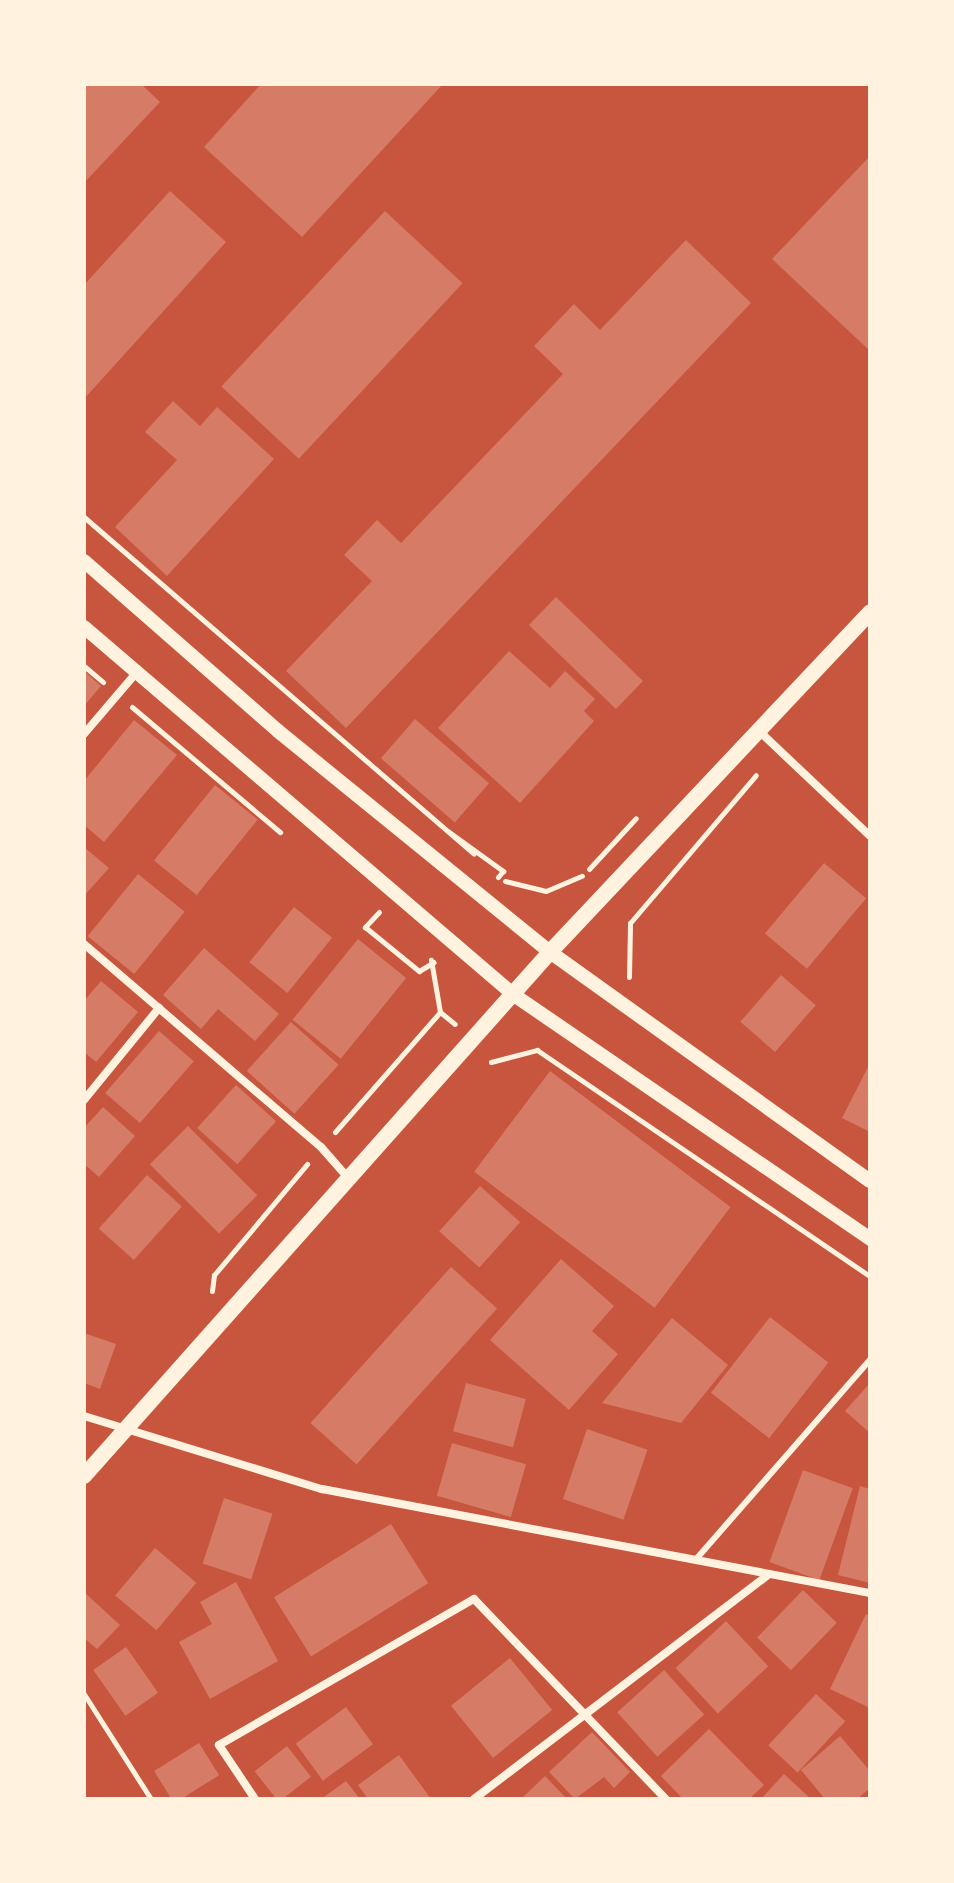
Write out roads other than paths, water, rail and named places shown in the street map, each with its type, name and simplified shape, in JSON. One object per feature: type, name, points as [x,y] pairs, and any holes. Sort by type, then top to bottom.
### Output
[{"type":"main road","points":[[84,1476],[550,952],[756,728],[870,612]]},
{"type":"street","points":[[84,561],[278,731],[550,952],[870,1181]]},
{"type":"street","points":[[84,627],[514,995],[870,1239]]},
{"type":"street","points":[[84,734],[137,672]]},
{"type":"street","points":[[756,728],[870,836]]},
{"type":"street","points":[[84,944],[321,1147],[350,1180]]},
{"type":"street","points":[[84,1100],[159,1008]]},
{"type":"street","points":[[84,1416],[322,1489],[698,1557],[870,1593]]},
{"type":"street","points":[[474,1799],[769,1574]]},
{"type":"street","points":[[255,1799],[219,1745],[474,1599],[587,1713],[666,1799]]},
{"type":"lane","points":[[698,1557],[870,1360]]}]
